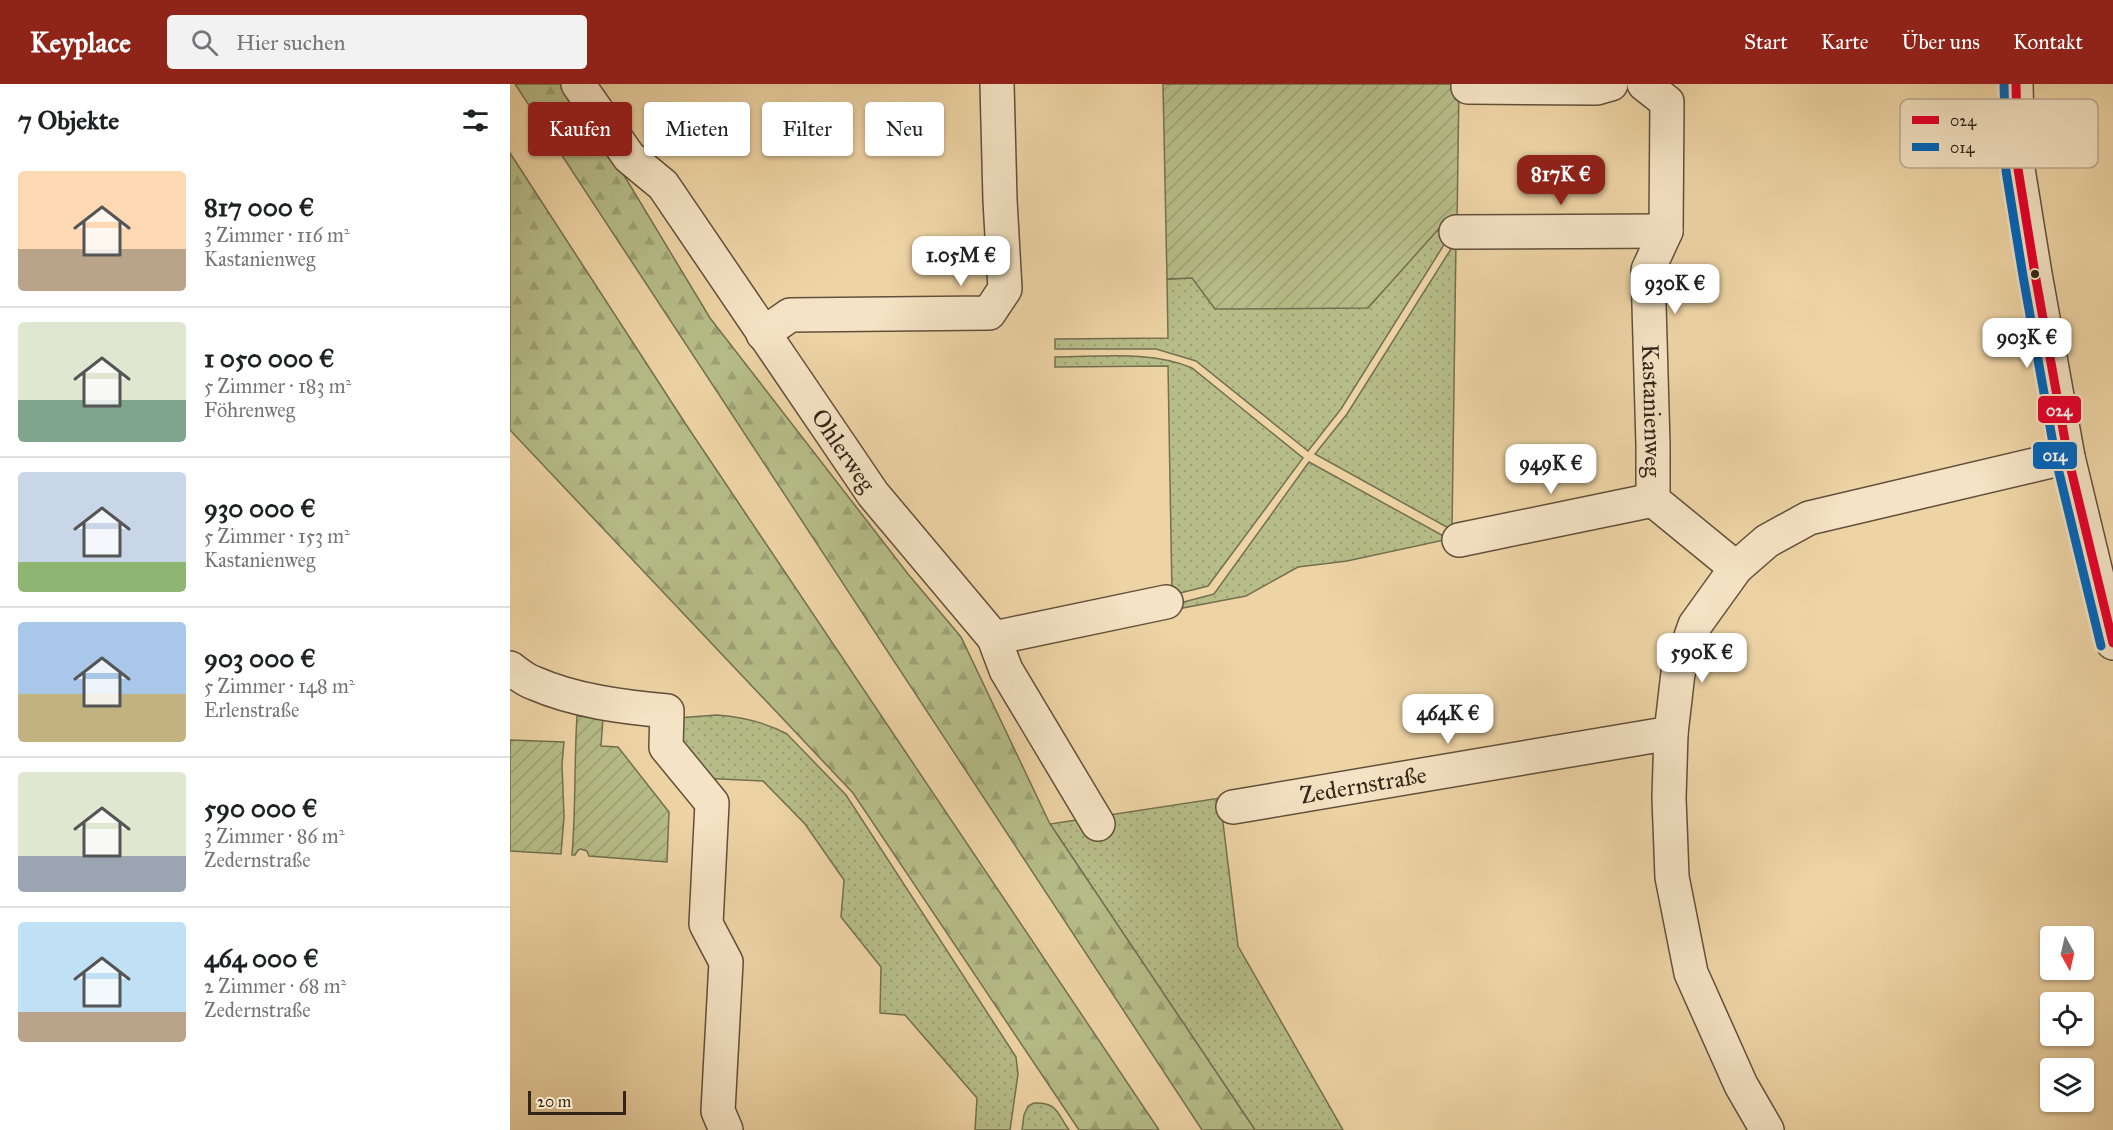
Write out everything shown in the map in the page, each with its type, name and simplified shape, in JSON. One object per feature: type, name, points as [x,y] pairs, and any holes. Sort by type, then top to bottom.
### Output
[{"type":"street","name":"Ohlerweg","points":[[578,84],[629,156],[663,185],[873,494],[994,638],[1006,670],[1098,824]]},
{"type":"street","points":[[763,334],[790,315],[989,313],[1005,290],[997,84]]},
{"type":"street","points":[[1468,87],[1597,88],[1611,84]]},
{"type":"street","name":"Kastanienweg","points":[[1644,84],[1667,102],[1666,231],[1648,270],[1653,500]]},
{"type":"street","points":[[2016,84],[2016,99]]},
{"type":"street","points":[[2018,168],[2068,457],[2113,643]]},
{"type":"street","points":[[1456,232],[1666,231]]},
{"type":"street","points":[[1767,1130],[1741,1085],[1691,973],[1672,877],[1669,798],[1671,733],[1678,673],[1695,625],[1736,568],[1767,541],[1809,518],[2068,457]]},
{"type":"street","name":"Kastanienweg","points":[[1459,540],[1653,500]]},
{"type":"street","name":"Kastanienweg","points":[[1653,500],[1736,568]]},
{"type":"street","points":[[994,638],[1166,602]]},
{"type":"street","points":[[510,668],[532,683],[573,696],[667,711],[666,747],[712,803],[706,924],[726,962],[718,1111],[726,1130]]},
{"type":"street","name":"Zedernstraße","points":[[1233,807],[1671,733]]},
{"type":"green space","points":[[515,84],[569,84],[580,102],[528,102]]},
{"type":"green space","points":[[1163,84],[1459,84],[1457,224],[1443,224],[1368,308],[1215,309],[1192,278],[1167,279]]},
{"type":"green space","points":[[510,153],[687,426],[1159,1130],[1079,1130],[853,793],[510,430]]},
{"type":"green space","points":[[562,156],[612,156],[710,318],[908,574],[961,637],[1050,824],[1255,1130],[1202,1130]]},
{"type":"green space","points":[[1443,224],[1457,224],[1341,409],[1308,451],[1196,361],[1156,349],[1055,349],[1055,339],[1168,338],[1167,279],[1191,278]]},
{"type":"green space","points":[[1456,241],[1452,530],[1315,454],[1347,414]]},
{"type":"green space","points":[[1055,357],[1142,357],[1176,362],[1192,368],[1303,458],[1208,586],[1172,595],[1168,366],[1055,367]]},
{"type":"green space","points":[[1309,462],[1449,539],[1347,561],[1298,567],[1246,596],[1172,610],[1172,605],[1214,594]]},
{"type":"green space","points":[[717,715],[753,721],[787,734],[846,795],[1016,1057],[1018,1074],[1010,1130],[975,1130],[977,1098],[905,1015],[880,1013],[881,967],[841,917],[844,880],[805,824],[763,781],[699,778],[681,756],[677,718]]},
{"type":"green space","points":[[577,716],[603,718],[601,746],[618,747],[669,812],[667,862],[589,856],[587,851],[581,849],[572,855]]},
{"type":"green space","points":[[510,740],[564,742],[562,764],[564,817],[561,854],[510,851]]},
{"type":"green space","points":[[1220,798],[1238,946],[1343,1130],[1255,1130],[1050,824]]},
{"type":"green space","points":[[1034,1103],[1047,1104],[1056,1110],[1069,1130],[1022,1130],[1028,1106]]},
{"type":"transit line","name":"014","points":[[2004,84],[2004,99]]},
{"type":"transit line","name":"024","points":[[2016,84],[2016,99]]},
{"type":"transit line","name":"014","points":[[2006,168],[2056,460],[2101,646]]},
{"type":"transit line","name":"024","points":[[2018,168],[2068,457],[2113,643]]}]
